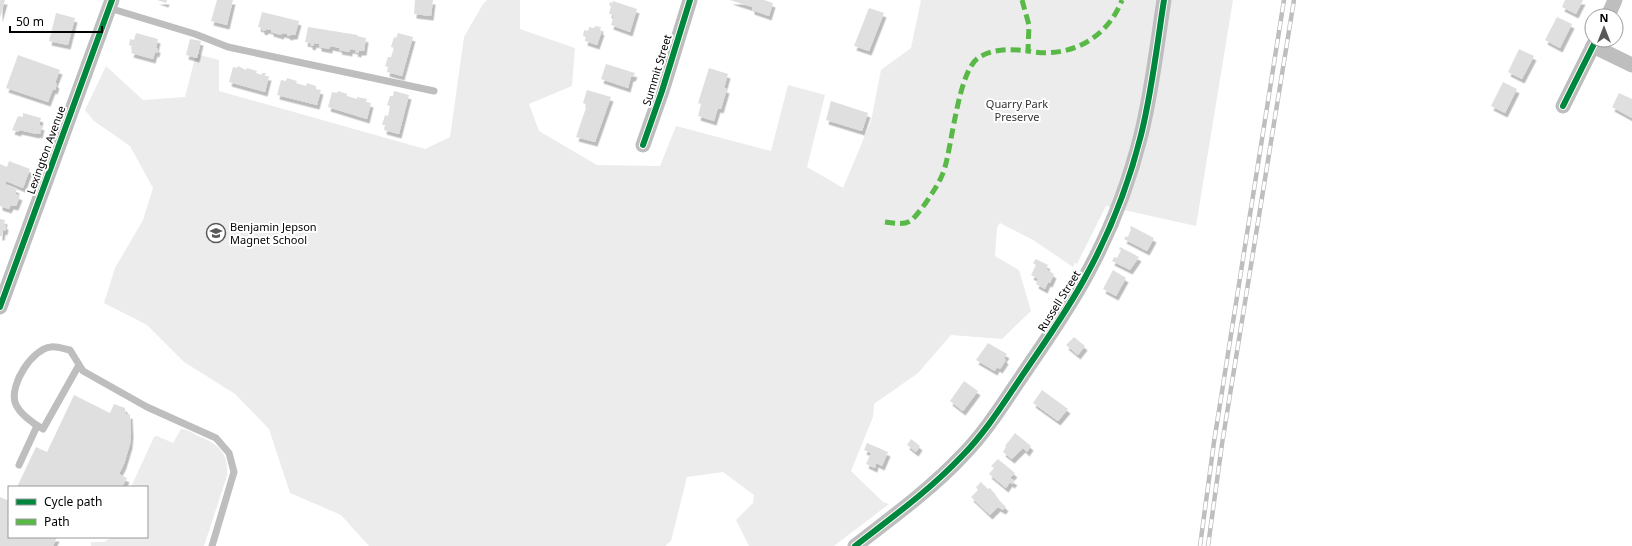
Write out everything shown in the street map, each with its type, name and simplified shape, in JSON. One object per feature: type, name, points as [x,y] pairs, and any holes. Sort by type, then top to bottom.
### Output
[{"type":"street","name":"Summit Street","points":[[643,145],[662,91],[690,0]]},
{"type":"street","name":"Russell Street","points":[[855,546],[926,489],[963,456],[993,417],[1056,326],[1087,275],[1106,236],[1122,197],[1141,135],[1152,79],[1164,0]]},
{"type":"street","name":"Lexington Avenue","points":[[0,307],[110,4]]},
{"type":"street","points":[[1563,106],[1592,48]]},
{"type":"street","points":[[1603,48],[1632,65]]},
{"type":"lane","points":[[110,4],[228,47],[434,91]]},
{"type":"lane","points":[[79,366],[43,429],[27,419],[15,402],[16,385],[24,368],[38,353],[51,347],[70,350],[83,371],[147,407],[216,438],[229,453],[234,472],[212,546]]},
{"type":"lane","points":[[19,465],[37,426]]},
{"type":"green space","name":"Quarry Park Preserve","points":[[487,0],[520,0],[520,29],[575,48],[572,86],[529,104],[539,131],[597,165],[660,166],[676,126],[771,151],[788,85],[825,95],[807,167],[843,188],[871,121],[881,70],[911,48],[921,0],[1233,0],[1196,226],[1106,206],[1077,264],[1075,263],[1073,267],[1033,240],[1000,223],[997,228],[995,256],[1019,270],[1031,311],[1002,339],[951,335],[918,373],[874,404],[873,417],[851,471],[883,502],[889,504],[834,546],[749,546],[736,520],[753,503],[754,495],[723,472],[687,477],[671,541],[665,546],[369,546],[341,515],[290,493],[269,429],[235,394],[184,362],[147,325],[104,303],[115,268],[143,220],[153,188],[130,146],[94,121],[85,110],[106,66],[143,100],[185,97],[196,54],[219,60],[219,91],[425,149],[450,137],[464,37],[483,4]]},
{"type":"green space","points":[[181,429],[190,431],[211,442],[221,450],[226,461],[227,476],[204,546],[91,546],[91,542],[104,542],[110,538],[148,538],[148,486],[131,486],[154,437],[157,436],[173,443]]},
{"type":"building","points":[[0,0],[5,0],[0,18]]},
{"type":"building","points":[[157,0],[167,0],[166,3]]},
{"type":"building","points":[[217,0],[233,0],[227,25],[211,21]]},
{"type":"building","points":[[415,0],[433,0],[431,16],[414,14]]},
{"type":"building","points":[[730,0],[764,0],[773,3],[769,16],[752,10],[752,7]]},
{"type":"building","points":[[1565,0],[1583,0],[1576,14],[1562,7]]},
{"type":"building","points":[[613,1],[637,9],[630,32],[611,25],[614,15],[609,14],[611,6],[609,5],[610,2],[612,3]]},
{"type":"building","points":[[869,8],[884,13],[869,51],[854,46]]},
{"type":"building","points":[[262,12],[299,21],[295,35],[290,36],[282,33],[281,35],[271,32],[271,30],[262,30],[262,28],[258,27]]},
{"type":"building","points":[[56,13],[75,18],[68,45],[49,41]]},
{"type":"building","points":[[1557,17],[1572,24],[1560,48],[1545,40]]},
{"type":"building","points":[[595,26],[601,27],[600,30],[602,31],[597,45],[585,41],[586,37],[583,36],[584,30],[588,31],[589,27],[594,28]]},
{"type":"building","points":[[308,27],[358,35],[357,36],[366,38],[364,51],[359,51],[359,53],[355,52],[356,50],[350,49],[350,52],[339,50],[340,48],[330,46],[330,49],[319,47],[319,44],[314,43],[313,46],[310,45],[310,43],[305,42]]},
{"type":"building","points":[[136,33],[158,39],[156,48],[158,48],[157,53],[155,52],[153,59],[131,53],[133,47],[129,45],[130,39],[134,40]]},
{"type":"building","points":[[398,33],[413,37],[402,76],[387,72],[388,67],[385,66],[388,57],[391,57],[394,48],[391,47],[394,37],[396,38]]},
{"type":"building","points":[[190,39],[201,41],[197,58],[186,55]]},
{"type":"building","points":[[1519,49],[1534,56],[1522,79],[1508,72]]},
{"type":"building","points":[[18,55],[60,70],[55,83],[57,84],[55,90],[53,89],[48,102],[6,88]]},
{"type":"building","points":[[606,64],[635,73],[633,77],[631,77],[628,88],[601,79]]},
{"type":"building","points":[[238,66],[246,70],[247,68],[257,71],[256,73],[262,75],[262,73],[266,73],[265,76],[269,76],[265,92],[229,82],[233,67],[237,68]]},
{"type":"building","points":[[709,68],[728,74],[724,88],[727,89],[721,109],[718,108],[714,121],[698,116],[701,104],[698,103]]},
{"type":"building","points":[[287,78],[306,86],[307,83],[316,86],[316,89],[321,90],[317,105],[277,95],[281,80],[286,81]]},
{"type":"building","points":[[1503,82],[1517,89],[1505,113],[1491,106]]},
{"type":"building","points":[[587,90],[611,97],[595,142],[576,137],[587,105],[583,103]]},
{"type":"building","points":[[338,91],[357,99],[357,97],[367,99],[366,102],[371,103],[367,119],[328,107],[332,92],[337,93]]},
{"type":"building","points":[[394,91],[409,95],[399,134],[384,130],[385,125],[382,125],[385,115],[388,116],[390,106],[387,105],[390,96],[393,96]]},
{"type":"building","points":[[1619,93],[1632,99],[1632,118],[1612,107]]},
{"type":"building","points":[[831,101],[868,113],[862,131],[826,120]]},
{"type":"building","points":[[23,113],[41,118],[39,125],[42,126],[40,134],[12,130],[18,116],[23,117]]},
{"type":"building","points":[[9,161],[30,169],[23,188],[6,181],[5,184],[17,189],[15,194],[20,196],[16,206],[11,205],[9,209],[0,206],[0,164],[7,167]]},
{"type":"building","points":[[0,219],[5,220],[4,225],[6,225],[2,236],[0,236]]},
{"type":"building","points":[[1131,226],[1154,238],[1147,251],[1124,239],[1126,236],[1128,237]]},
{"type":"building","points":[[1120,247],[1139,257],[1130,270],[1112,261],[1114,257],[1117,258],[1121,250],[1119,249]]},
{"type":"building","points":[[1036,259],[1048,265],[1046,269],[1054,274],[1050,283],[1048,282],[1045,289],[1036,284],[1038,279],[1031,275],[1036,265],[1033,263]]},
{"type":"building","points":[[1113,270],[1126,278],[1116,296],[1103,289]]},
{"type":"building","points":[[1074,337],[1085,346],[1078,355],[1066,345]]},
{"type":"building","points":[[988,343],[1007,354],[1004,358],[1006,360],[1000,369],[997,367],[995,371],[976,360]]},
{"type":"building","points":[[964,381],[978,391],[963,411],[950,401]]},
{"type":"building","points":[[1042,390],[1068,409],[1058,421],[1033,403]]},
{"type":"building","points":[[74,395],[110,413],[114,404],[125,408],[126,415],[130,414],[130,444],[124,464],[119,474],[127,478],[123,486],[17,486],[36,447],[47,452]]},
{"type":"building","points":[[1015,433],[1031,446],[1027,452],[1023,448],[1012,459],[1003,452],[1006,447],[1005,446]]},
{"type":"building","points":[[911,439],[920,446],[916,452],[907,445]]},
{"type":"building","points":[[867,443],[888,452],[882,466],[876,463],[875,468],[866,464],[871,453],[864,450]]},
{"type":"building","points":[[998,459],[1015,473],[1010,478],[1015,481],[1012,484],[1010,482],[1006,488],[989,474],[994,468],[991,466]]},
{"type":"building","points":[[981,482],[988,489],[990,488],[996,495],[995,496],[1006,507],[1003,510],[998,507],[990,515],[971,497],[978,490],[976,487]]},
{"type":"building","points":[[0,497],[8,501],[8,538],[57,538],[53,546],[0,546]]},
{"type":"railway","points":[[1200,546],[1214,442],[1284,0]]},
{"type":"railway","points":[[1208,546],[1222,444],[1294,0]]},
{"type":"marked path","points":[[1022,0],[1029,25],[1028,51],[1043,53],[1072,49],[1085,43],[1107,26],[1122,0]]},
{"type":"marked path","points":[[885,222],[900,224],[909,222],[925,204],[939,182],[948,156],[961,92],[971,65],[978,58],[990,52],[1009,50],[1028,51]]},
{"type":"cycle path","points":[[0,307],[112,0]]},
{"type":"cycle path","points":[[643,145],[662,91],[690,0]]},
{"type":"cycle path","points":[[855,546],[924,492],[971,446],[1004,403],[1058,323],[1080,287],[1104,240],[1125,188],[1136,153],[1148,102],[1164,0]]},
{"type":"cycle path","points":[[1563,106],[1592,48]]},
{"type":"place","name":"Benjamin Jepson Magnet School","points":[[216,233]]}]
